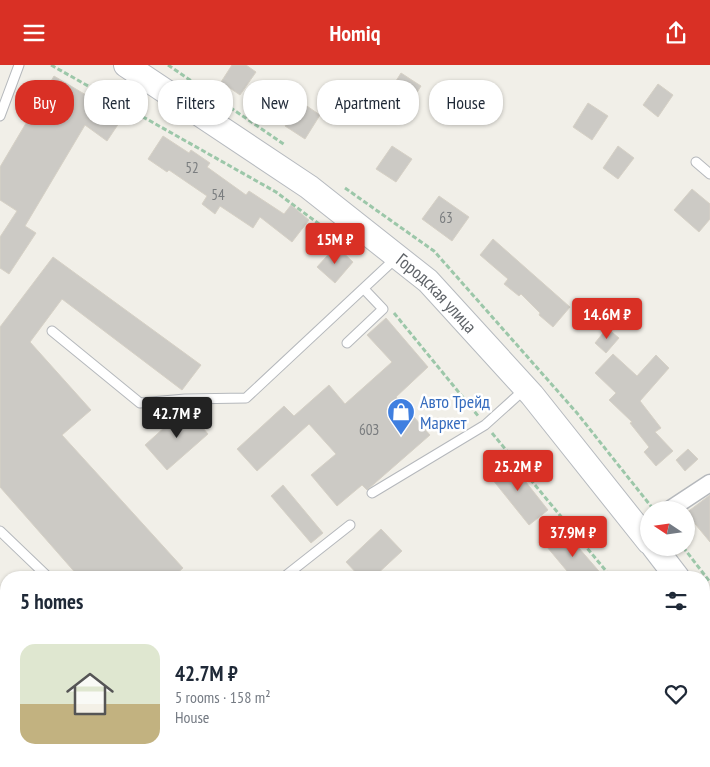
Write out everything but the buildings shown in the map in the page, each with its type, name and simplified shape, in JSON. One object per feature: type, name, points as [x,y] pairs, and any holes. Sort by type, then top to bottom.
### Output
[{"type":"main road","name":"Городская улица","points":[[126,65],[309,187],[428,281],[526,388],[640,526]]},
{"type":"main road","name":"Городская улица","points":[[661,556],[671,571]]},
{"type":"street","points":[[683,501],[710,483]]},
{"type":"lane","points":[[0,116],[19,65]]},
{"type":"lane","points":[[696,162],[710,174]]},
{"type":"lane","points":[[52,331],[140,403],[246,398],[398,256]]},
{"type":"lane","points":[[348,343],[384,309],[364,289]]},
{"type":"lane","points":[[372,493],[485,425],[526,388]]},
{"type":"lane","points":[[292,571],[350,525]]},
{"type":"lane","points":[[0,531],[42,571]]},
{"type":"path","points":[[51,65],[276,192],[358,253]]},
{"type":"path","points":[[690,556],[702,571]]},
{"type":"place","name":"Авто Трейд Маркет","points":[[401,436]]}]
